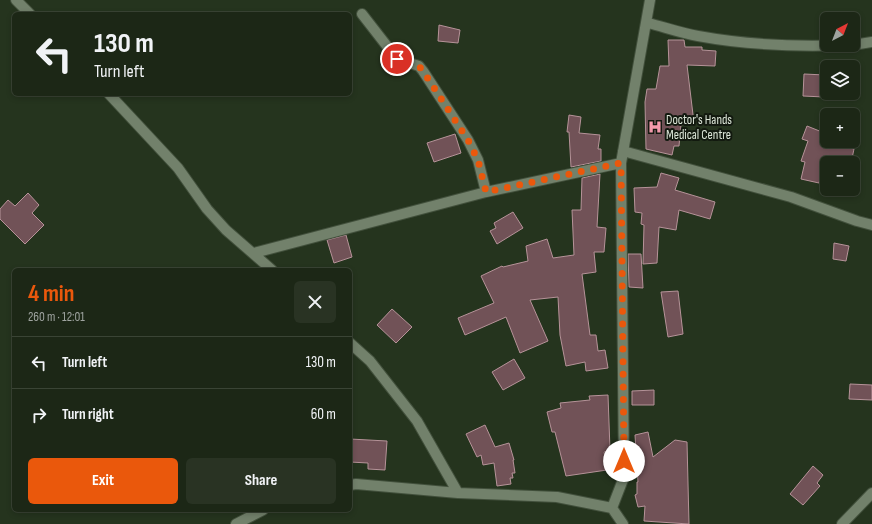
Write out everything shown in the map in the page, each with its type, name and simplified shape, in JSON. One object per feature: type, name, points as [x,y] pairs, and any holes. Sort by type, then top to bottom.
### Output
[{"type":"street","points":[[16,0],[28,12]]},
{"type":"street","points":[[612,508],[624,477],[621,163],[648,23],[650,0]]},
{"type":"street","points":[[362,14],[397,59],[419,66],[423,71],[468,140],[478,160],[486,192]]},
{"type":"street","points":[[648,23],[697,36],[749,43],[803,47],[820,46]]},
{"type":"street","points":[[860,44],[872,42]]},
{"type":"street","points":[[112,96],[178,168],[207,209],[226,230],[270,268]]},
{"type":"street","points":[[623,151],[791,197],[872,225]]},
{"type":"street","points":[[254,253],[486,192],[621,163]]},
{"type":"street","points":[[352,345],[370,361],[417,421],[458,493]]},
{"type":"street","points":[[352,485],[458,493],[557,497],[612,508],[623,524]]},
{"type":"street","points":[[842,524],[872,493]]},
{"type":"street","points":[[236,524],[259,512]]},
{"type":"building","points":[[439,25],[460,30],[458,43],[438,41]]},
{"type":"building","points":[[668,40],[684,40],[685,47],[702,47],[702,50],[716,51],[715,66],[687,65],[694,123],[681,125],[679,146],[674,146],[672,155],[646,149],[645,102],[647,89],[656,89],[660,66],[669,66]]},
{"type":"building","points":[[804,74],[820,75],[820,97],[803,96]]},
{"type":"building","points":[[569,115],[581,117],[579,133],[600,135],[598,149],[601,149],[601,161],[571,167],[569,132],[567,132]]},
{"type":"building","points":[[807,126],[820,131],[820,148],[850,148],[854,149],[852,156],[820,156],[819,183],[801,179],[805,162],[801,161],[808,141],[802,139]]},
{"type":"building","points":[[455,134],[461,153],[434,162],[427,143]]},
{"type":"building","points":[[661,173],[679,178],[675,190],[715,202],[710,219],[679,210],[676,230],[659,227],[657,263],[643,264],[644,225],[641,224],[642,213],[635,212],[634,188],[657,187]]},
{"type":"building","points":[[600,174],[597,227],[606,228],[604,252],[594,252],[596,272],[582,274],[590,335],[596,335],[598,351],[605,350],[608,368],[586,371],[585,362],[566,366],[560,335],[558,297],[530,300],[548,341],[520,353],[506,317],[465,335],[458,318],[494,303],[481,276],[502,266],[528,261],[526,246],[547,239],[553,258],[574,255],[572,210],[581,210],[582,178]]},
{"type":"building","points":[[28,193],[39,205],[32,213],[44,225],[25,244],[0,219],[0,209],[8,200],[15,206]]},
{"type":"building","points":[[513,212],[523,228],[497,244],[490,231],[496,228],[494,223]]},
{"type":"building","points":[[346,235],[352,257],[334,263],[327,240]]},
{"type":"building","points":[[834,243],[849,246],[846,261],[833,259]]},
{"type":"building","points":[[628,254],[641,254],[643,288],[629,287]]},
{"type":"building","points":[[678,291],[683,334],[668,337],[661,292]]},
{"type":"building","points":[[392,309],[412,327],[396,343],[377,325]]},
{"type":"building","points":[[514,359],[525,378],[503,390],[492,372]]},
{"type":"building","points":[[850,384],[872,385],[872,400],[849,399]]},
{"type":"building","points":[[654,390],[654,405],[632,405],[632,391]]},
{"type":"building","points":[[608,395],[610,450],[604,452],[607,470],[566,476],[555,432],[552,432],[547,412],[561,408],[560,403],[590,400],[589,396]]},
{"type":"building","points":[[485,425],[495,447],[509,443],[514,460],[515,473],[512,473],[513,478],[510,478],[511,484],[497,486],[494,463],[483,465],[481,455],[477,457],[466,434]]},
{"type":"building","points":[[648,432],[653,457],[675,440],[687,442],[689,524],[644,521],[645,506],[638,507],[635,495],[637,494],[638,482],[635,435]]},
{"type":"building","points":[[352,439],[387,441],[385,470],[368,469],[368,463],[352,462]]},
{"type":"building","points":[[813,466],[823,475],[817,483],[820,486],[803,505],[790,494]]},
{"type":"place","name":"Doctor's Hands Medical Centre","points":[[655,127]]},
{"type":"route","points":[[397,59],[419,66],[423,71],[441,101],[468,140],[478,160],[486,192],[621,163],[624,461]]}]
